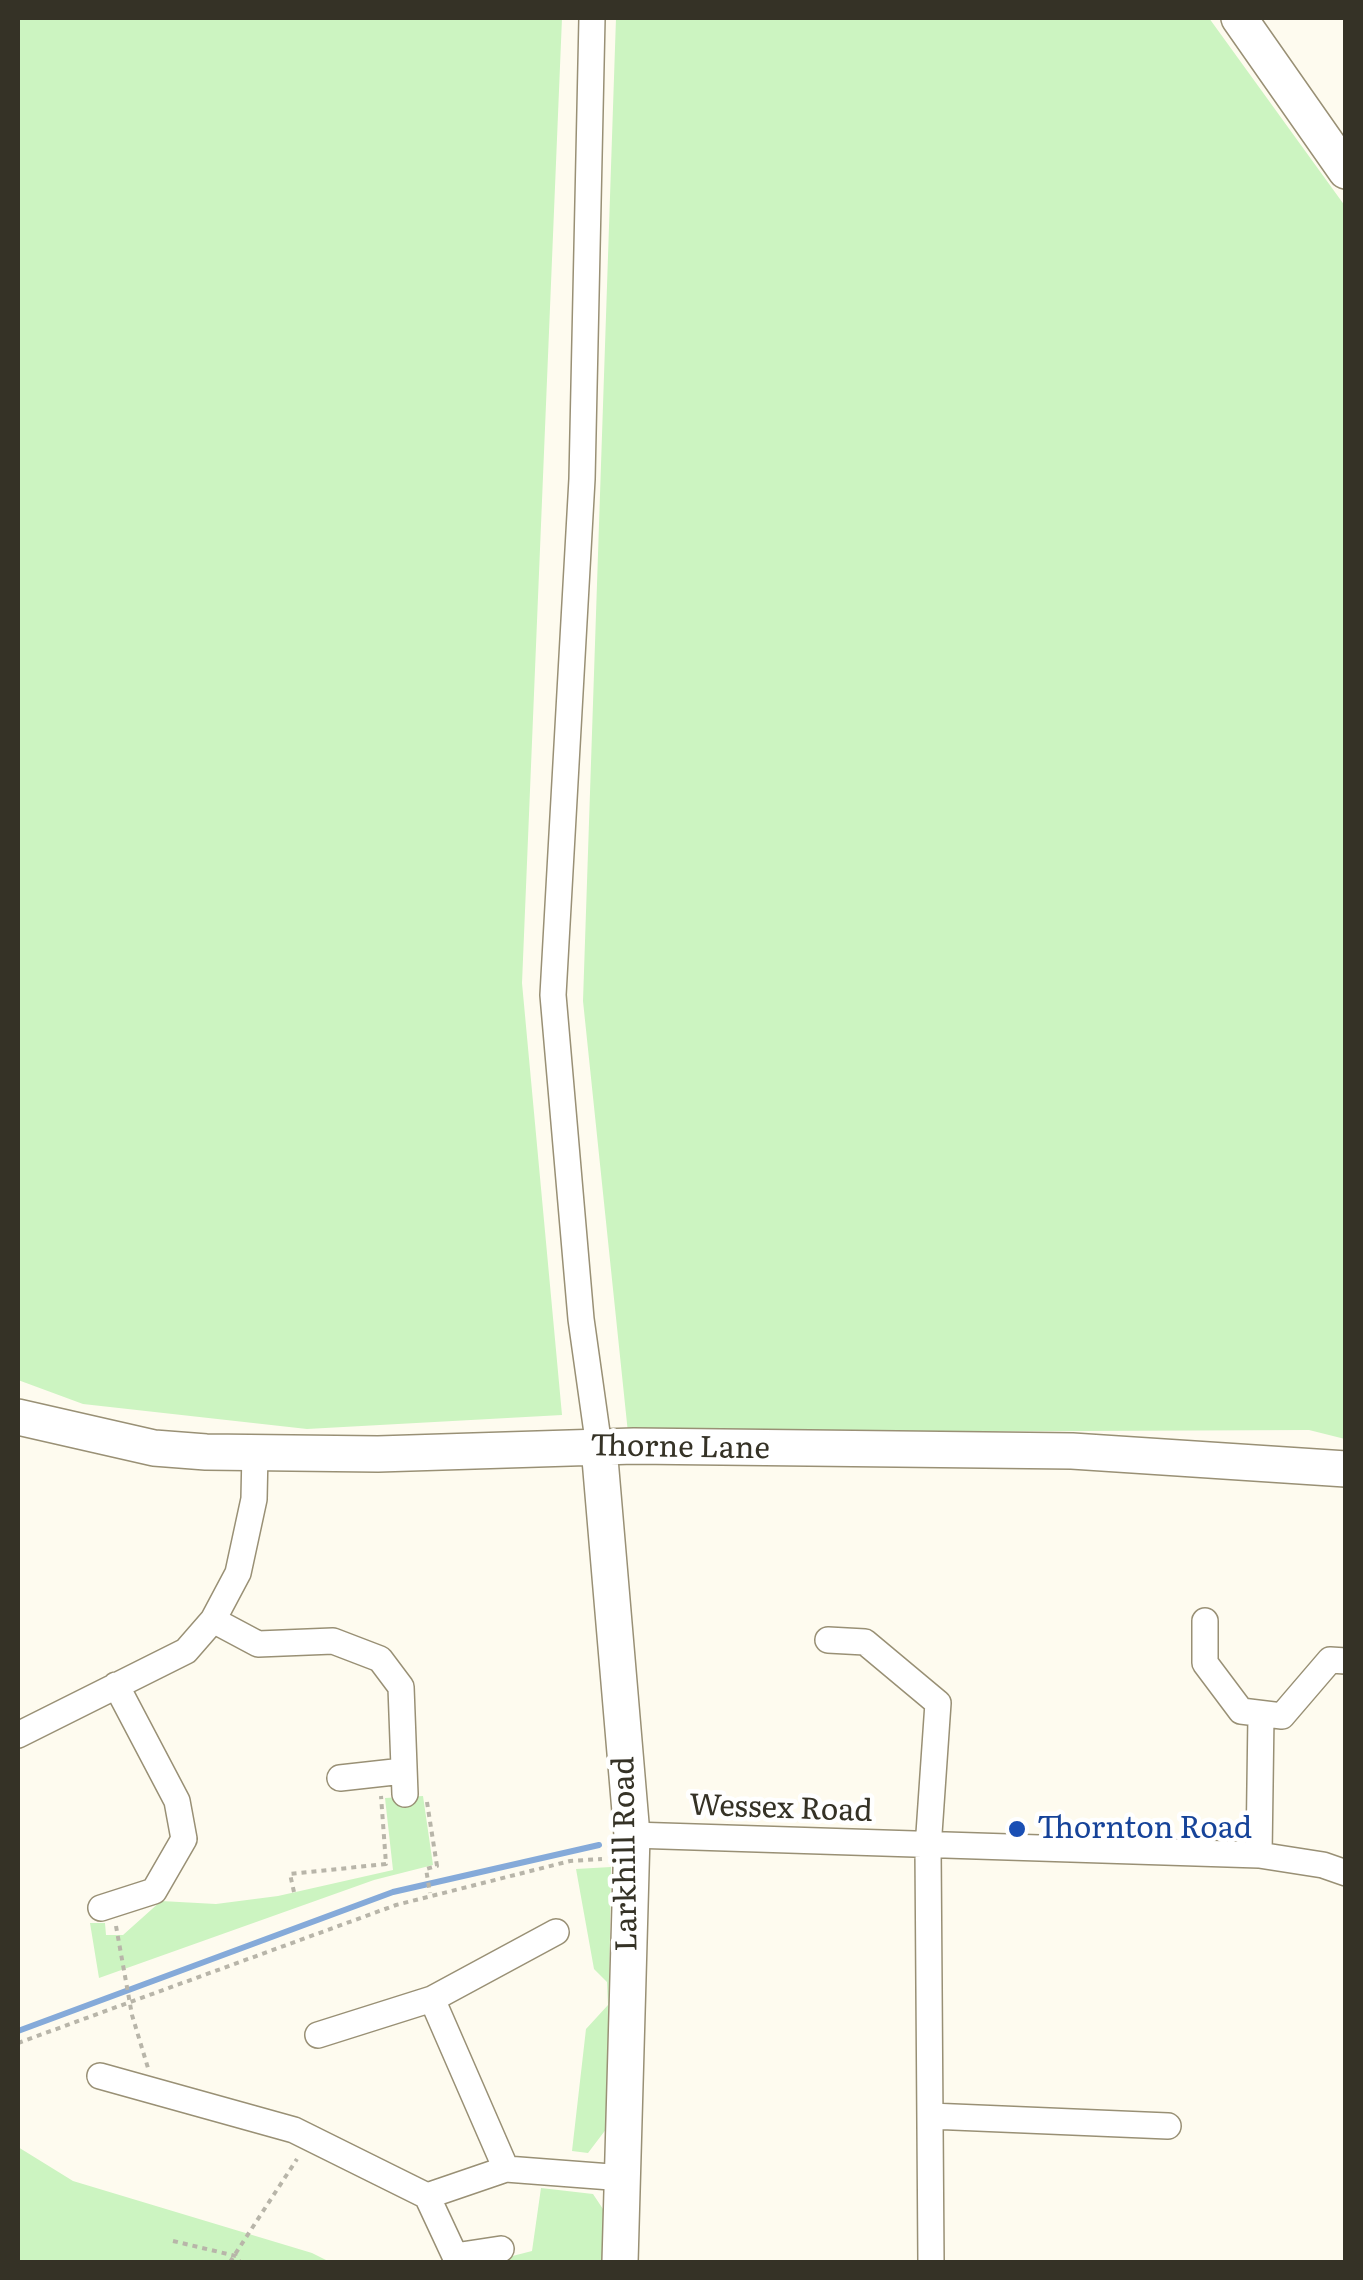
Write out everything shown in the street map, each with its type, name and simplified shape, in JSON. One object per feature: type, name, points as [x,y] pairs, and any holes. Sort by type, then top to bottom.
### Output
[{"type":"street","points":[[592,18],[582,479],[553,995],[581,1319],[599,1446]]},
{"type":"street","points":[[1239,18],[1346,171]]},
{"type":"street","name":"Thorne Lane","points":[[18,1417],[154,1448],[255,1452],[395,1454],[599,1446],[1072,1450],[1346,1469]]},
{"type":"street","name":"Larkhill Road","points":[[599,1446],[632,1846],[620,2262]]},
{"type":"street","points":[[18,1735],[186,1651],[214,1620],[238,1573],[254,1499],[255,1452]]},
{"type":"street","points":[[214,1620],[258,1644],[333,1641],[380,1659],[401,1687],[396,1787],[340,1778]]},
{"type":"street","points":[[1205,1621],[1205,1663],[1241,1711],[1282,1716],[1330,1660],[1346,1661]]},
{"type":"street","points":[[828,1640],[865,1642],[938,1703],[928,1848],[931,2262]]},
{"type":"street","points":[[111,1913],[154,1891],[184,1839],[178,1801],[116,1686]]},
{"type":"street","points":[[1260,1855],[1261,1714]]},
{"type":"street","name":"Wessex Road","points":[[632,1846],[1260,1855],[1323,1865],[1346,1874]]},
{"type":"street","points":[[318,2035],[432,1998],[556,1932]]},
{"type":"street","points":[[432,1998],[506,2168]]},
{"type":"street","points":[[100,2076],[310,2138],[428,2196],[451,2259],[500,2249]]},
{"type":"street","points":[[930,2116],[1168,2126]]},
{"type":"street","points":[[428,2196],[506,2168],[624,2178]]},
{"type":"path","points":[[294,1892],[290,1874],[386,1864],[396,1787],[426,1792],[437,1866],[426,1869],[430,1891]]},
{"type":"path","points":[[18,2043],[430,1891],[632,1846]]},
{"type":"path","points":[[111,1913],[129,1999],[156,2092]]},
{"type":"path","points":[[230,2262],[310,2138]]},
{"type":"path","points":[[173,2241],[236,2256],[240,2262]]},
{"type":"green space","points":[[18,18],[562,18],[522,983],[562,1415],[307,1429],[83,1404],[18,1380]]},
{"type":"green space","points":[[616,18],[1209,18],[1345,206],[1345,1439],[1309,1430],[628,1433],[583,1001]]},
{"type":"green space","points":[[423,1796],[433,1865],[374,1880],[99,1978],[90,1923],[105,1923],[106,1935],[123,1935],[161,1901],[216,1904],[278,1896],[393,1870],[385,1798]]},
{"type":"green space","points":[[611,1867],[607,2128],[588,2153],[572,2151],[586,2029],[608,2005],[607,1982],[594,1969],[576,1869]]},
{"type":"green space","points":[[18,2147],[73,2181],[312,2253],[330,2262],[18,2262]]},
{"type":"green space","points":[[541,2188],[593,2194],[605,2212],[606,2262],[489,2262],[532,2251]]},
{"type":"waterway","points":[[18,2031],[393,1892],[599,1845]]},
{"type":"place","name":"Thornton Road","points":[[1017,1829]]}]
